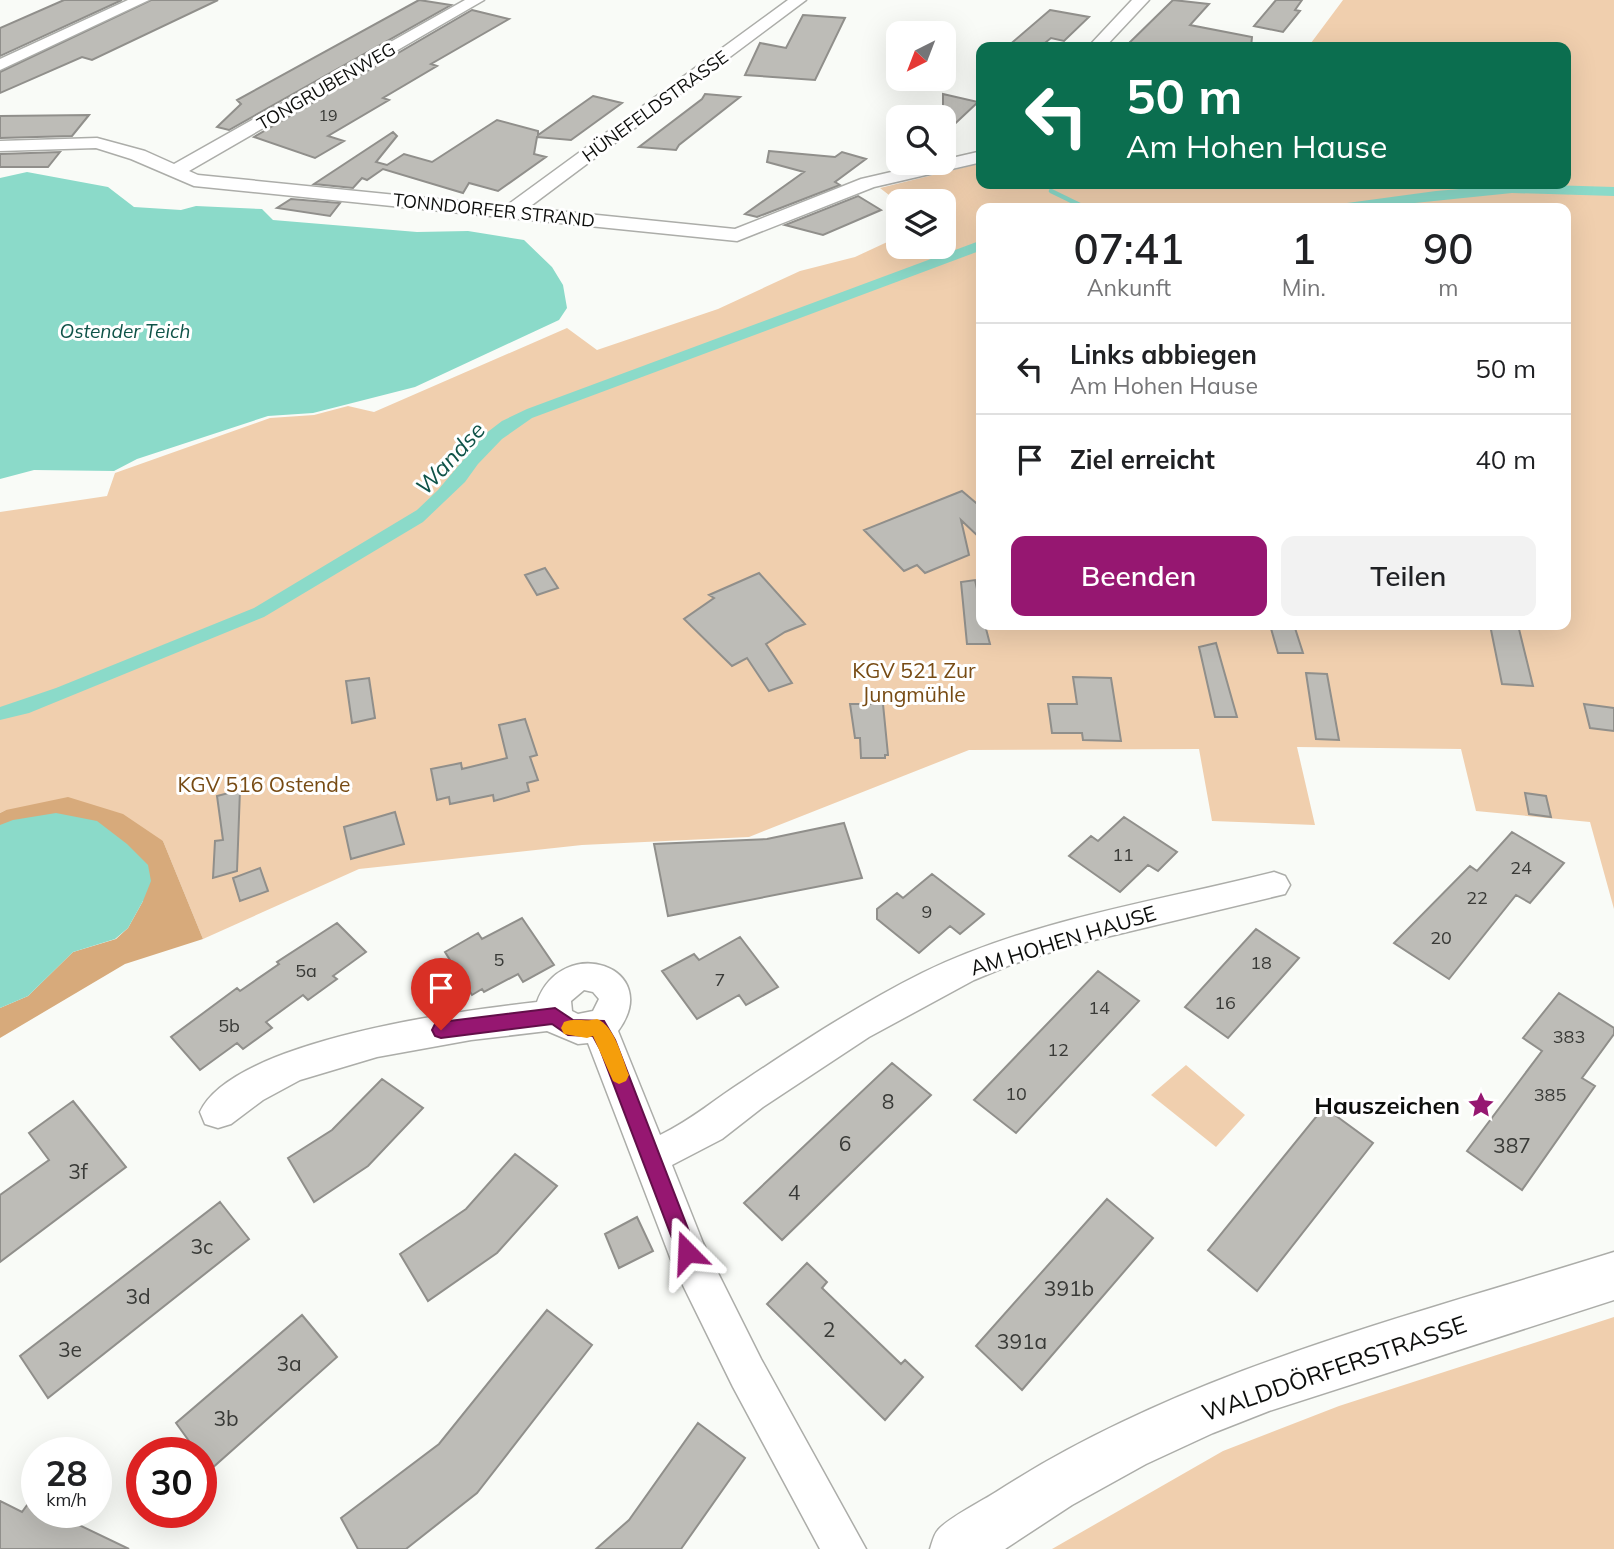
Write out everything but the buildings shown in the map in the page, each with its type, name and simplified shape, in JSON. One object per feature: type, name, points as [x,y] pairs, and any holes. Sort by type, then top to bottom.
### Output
[{"type":"street","points":[[0,65],[141,0]]},
{"type":"street","name":"TONGRUBENWEG","points":[[176,171],[476,0]]},
{"type":"street","name":"HÜNEFELDSTRASSE","points":[[511,211],[798,0]]},
{"type":"street","points":[[1101,42],[1141,0]]},
{"type":"street","name":"TONNDORFER STRAND","points":[[0,146],[97,143],[128,151],[194,180],[737,235],[868,183],[976,157]]},
{"type":"street","name":"AM HOHEN HAUSE","points":[[649,1158],[703,1132],[753,1094],[871,1017],[964,969],[1106,924],[1274,885]]},
{"type":"street","points":[[583,976],[602,979],[614,990],[615,1007],[606,1022],[597,1027],[587,1030],[568,1027],[555,1016],[554,999],[565,984],[583,976]]},
{"type":"street","points":[[218,1112],[255,1084],[286,1070],[335,1054],[441,1030],[555,1016]]},
{"type":"street","points":[[597,1027],[608,1045],[687,1252],[844,1549]]},
{"type":"street","name":"WALDDÖRFERSTRASSE","points":[[957,1549],[1053,1486],[1128,1446],[1201,1412],[1269,1386],[1614,1276]]},
{"type":"green space","points":[[1343,0],[1614,0],[1614,909],[1590,822],[1476,811],[1461,749],[1297,747],[1315,825],[1212,821],[1199,749],[969,750],[749,837],[582,845],[359,869],[203,939],[163,841],[6,810],[0,813],[0,512],[107,496],[115,473],[270,418],[314,415],[348,406],[374,412],[567,328],[597,350],[718,309],[800,271],[855,257],[886,243],[886,259],[956,259],[956,189],[886,189],[886,193],[880,188],[933,175],[956,175],[956,169],[976,164],[976,189],[1571,189],[1571,42],[1312,42]]},
{"type":"green space","points":[[1186,1065],[1245,1115],[1216,1147],[1151,1095]]},
{"type":"green space","points":[[1614,1317],[1614,1549],[1052,1549],[1223,1451],[1339,1406]]},
{"type":"shaded area","points":[[68,797],[123,814],[163,841],[203,939],[125,964],[0,1038],[0,1008],[28,996],[73,952],[116,939],[128,928],[143,901],[0,825],[0,813],[6,810]]},
{"type":"water","name":"Ostender Teich","points":[[27,172],[108,187],[134,207],[181,210],[196,206],[262,209],[273,220],[417,232],[468,231],[524,240],[552,267],[563,285],[567,308],[559,320],[415,387],[313,413],[268,416],[137,459],[114,471],[34,470],[0,479],[0,178]]},
{"type":"water","points":[[1571,186],[1614,187],[1614,196],[1512,193],[1415,203],[1347,203],[1436,191],[1571,189]]},
{"type":"water","points":[[976,242],[976,252],[532,418],[502,439],[465,482],[423,522],[264,617],[29,713],[0,720],[0,707],[56,688],[254,608],[417,510],[438,490],[485,434],[502,421],[527,409],[931,259],[956,259],[956,250]]},
{"type":"water","points":[[56,813],[97,821],[127,844],[148,865],[151,881],[128,928],[115,939],[73,952],[28,996],[0,1008],[0,825],[13,820]]},
{"type":"waterway","points":[[1051,191],[1076,203]]},
{"type":"slow traffic","points":[[570,1028],[587,1030],[597,1027],[608,1045],[619,1075]]},
{"type":"place","name":"Hauszeichen","points":[[1481,1105]]},
{"type":"route","points":[[441,1030],[555,1016],[560,1023],[577,1030],[597,1027],[608,1045],[687,1252]]},
{"type":"water label","name":"Wandse","points":[[450,458]]},
{"type":"park label","name":"KGV 521 Zur Jungmühle","points":[[914,682]]},
{"type":"park label","name":"KGV 516 Ostende","points":[[264,784]]}]
